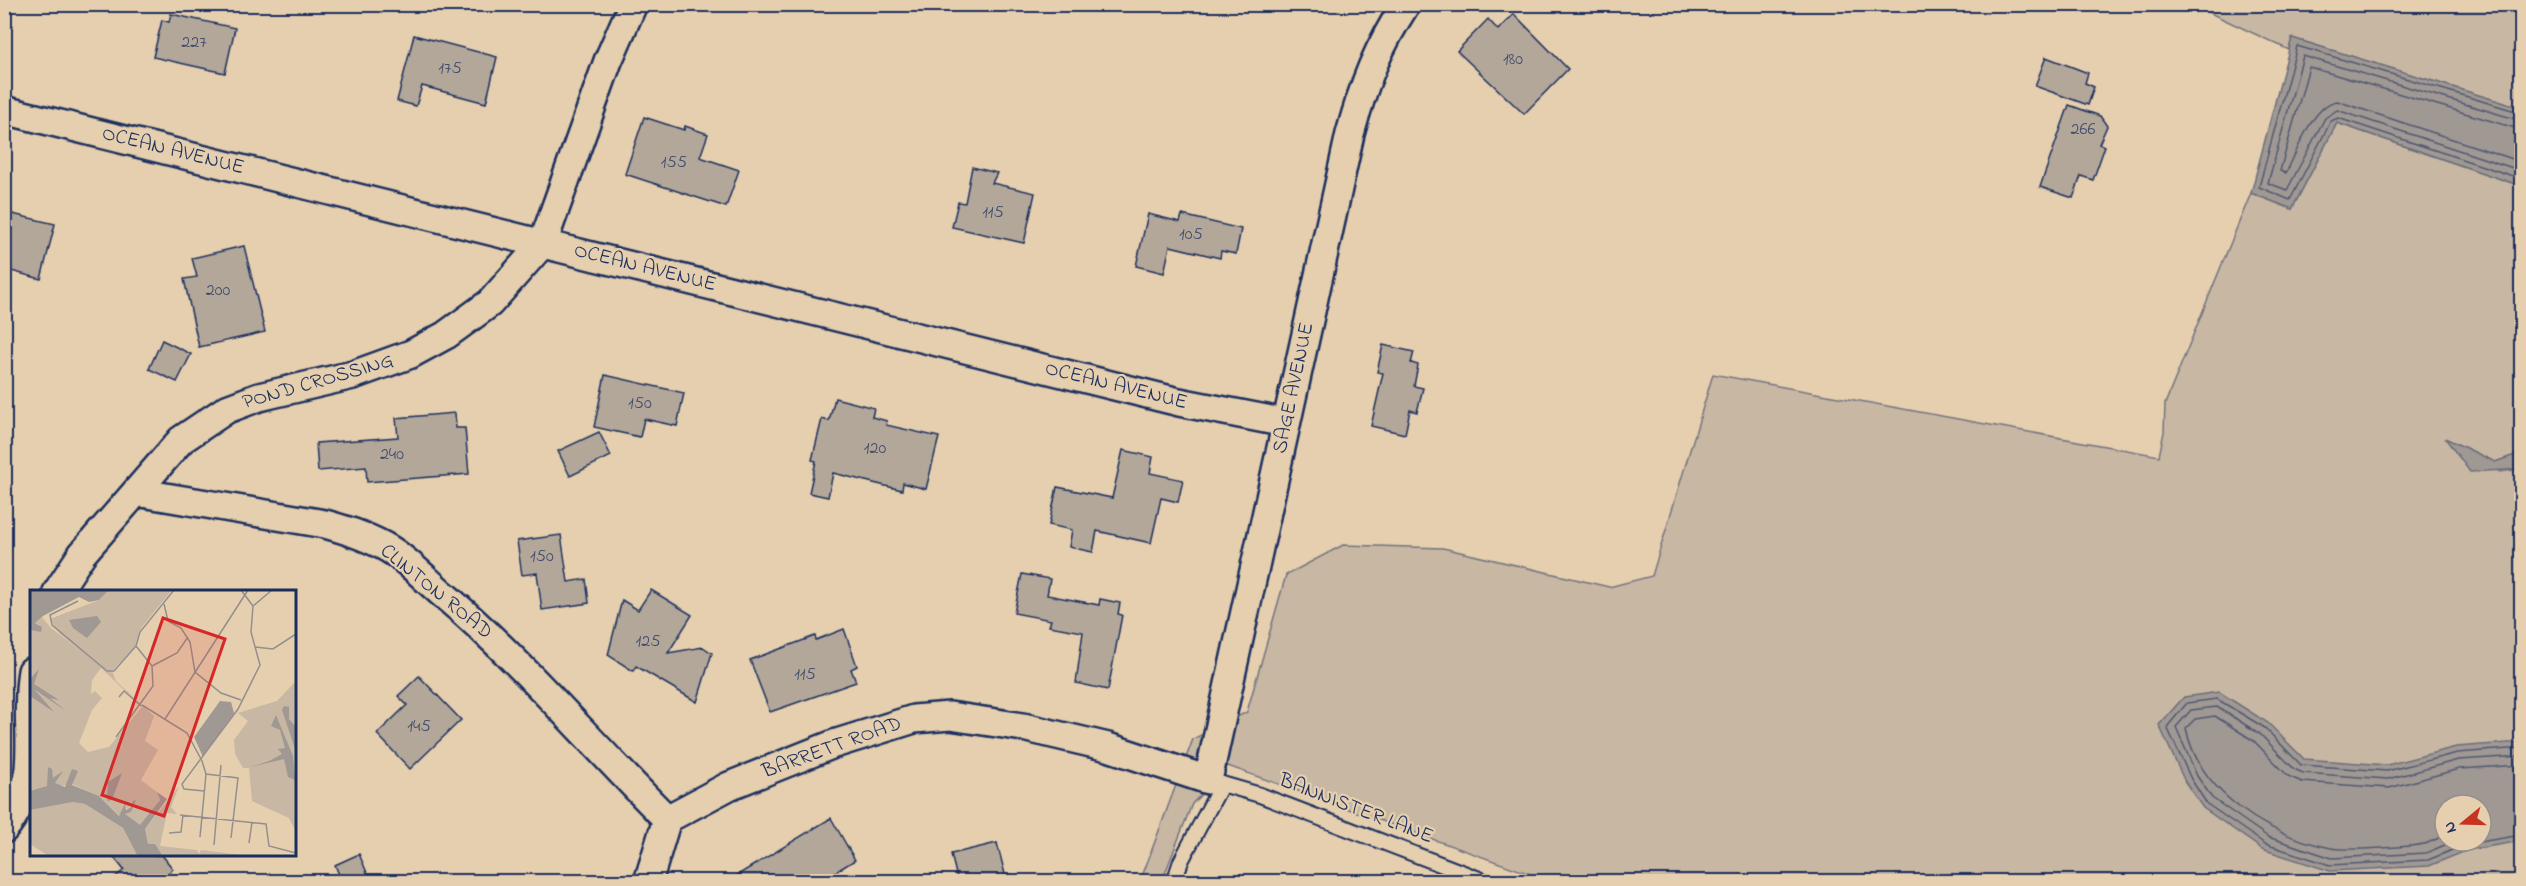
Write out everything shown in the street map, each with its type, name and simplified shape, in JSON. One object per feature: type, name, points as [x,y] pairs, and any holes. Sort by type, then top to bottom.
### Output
[{"type":"street","name":"POND CROSSING","points":[[58,590],[82,554],[182,440],[227,409],[259,397],[353,375],[411,354],[446,335],[490,303],[543,243],[608,61],[633,4]]},
{"type":"street","name":"SAGE AVENUE","points":[[1215,782],[1286,423],[1359,101],[1365,79],[1384,38],[1406,4]]},
{"type":"street","name":"OCEAN AVENUE","points":[[4,110],[1179,402],[1286,423]]},
{"type":"street","name":"CLINTON ROAD","points":[[136,492],[325,524],[355,532],[390,549],[490,635],[548,693],[601,754],[667,819]]},
{"type":"street","name":"BARRETT ROAD","points":[[667,819],[729,786],[834,744],[914,719],[950,716],[1023,727],[1108,747],[1215,782]]},
{"type":"street","points":[[4,829],[23,801],[30,773]]},
{"type":"street","points":[[648,882],[667,819]]},
{"type":"lane","points":[[1174,882],[1215,782]]},
{"type":"lane","name":"BANNISTER LANE","points":[[1215,782],[1260,795],[1487,882]]},
{"type":"shaded area","points":[[2193,5],[2521,5],[2521,108],[2292,38],[2289,50]]},
{"type":"shaded area","points":[[2337,123],[2521,186],[2521,453],[2495,462],[2446,439],[2500,472],[2521,469],[2521,881],[1550,881],[1228,766],[1192,804],[1162,881],[1140,882],[1193,739],[1247,712],[1286,575],[1343,545],[1443,548],[1609,587],[1652,576],[1713,374],[2159,456],[2164,432],[2165,404],[2251,193],[2292,209]]},
{"type":"water","points":[[2292,38],[2521,108],[2521,186],[2337,123],[2292,209],[2251,193]]},
{"type":"water","points":[[2445,438],[2495,462],[2521,453],[2521,469],[2470,472]]},
{"type":"water","points":[[2219,692],[2268,723],[2304,759],[2387,765],[2456,747],[2521,742],[2521,841],[2493,846],[2493,793],[2433,793],[2433,853],[2461,853],[2429,866],[2330,871],[2262,849],[2203,808],[2185,782],[2159,725],[2184,697]]},
{"type":"building","points":[[171,14],[235,28],[225,73],[153,57],[162,20],[169,22]]},
{"type":"building","points":[[1514,14],[1568,69],[1524,114],[1457,51],[1488,19],[1498,30]]},
{"type":"building","points":[[414,35],[497,57],[486,103],[422,86],[416,106],[397,101]]},
{"type":"building","points":[[2046,57],[2088,73],[2085,83],[2094,87],[2088,105],[2035,86]]},
{"type":"building","points":[[2069,105],[2100,116],[2107,126],[2099,144],[2105,146],[2093,180],[2081,176],[2073,198],[2040,187]]},
{"type":"building","points":[[644,117],[684,130],[685,126],[708,134],[700,157],[739,170],[726,207],[625,174]]},
{"type":"building","points":[[972,167],[997,173],[992,183],[1035,193],[1024,243],[952,227],[958,202],[965,203]]},
{"type":"building","points":[[4,212],[55,224],[41,279],[4,269]]},
{"type":"building","points":[[1148,214],[1180,222],[1182,215],[1241,229],[1236,254],[1221,251],[1220,258],[1170,246],[1164,273],[1136,266]]},
{"type":"building","points":[[244,246],[265,332],[199,347],[184,279],[197,277],[192,258]]},
{"type":"building","points":[[162,340],[191,354],[177,382],[149,369]]},
{"type":"building","points":[[1383,345],[1414,352],[1411,363],[1418,365],[1414,386],[1423,388],[1417,412],[1410,410],[1405,434],[1371,426],[1383,373],[1377,372]]},
{"type":"building","points":[[605,375],[684,393],[677,426],[644,419],[640,437],[594,427]]},
{"type":"building","points":[[835,398],[874,408],[872,417],[887,421],[886,425],[939,437],[926,489],[903,483],[902,490],[833,473],[828,497],[809,493],[816,461],[812,460],[822,419],[829,421]]},
{"type":"building","points":[[455,413],[456,428],[465,428],[469,474],[367,482],[366,467],[318,471],[316,443],[398,437],[396,418]]},
{"type":"building","points":[[599,432],[611,456],[570,476],[558,451]]},
{"type":"building","points":[[1123,450],[1153,457],[1150,473],[1183,480],[1178,502],[1161,498],[1151,543],[1097,531],[1093,552],[1069,547],[1072,530],[1049,525],[1057,487],[1112,498]]},
{"type":"building","points":[[561,535],[568,582],[586,579],[589,603],[542,610],[537,573],[522,575],[517,541]]},
{"type":"building","points":[[1022,574],[1050,579],[1047,595],[1099,605],[1100,599],[1120,603],[1118,614],[1122,615],[1108,690],[1076,683],[1083,632],[1049,626],[1051,620],[1014,613]]},
{"type":"building","points":[[651,590],[692,615],[668,653],[703,647],[712,653],[697,702],[636,666],[633,671],[608,655],[622,600],[638,610]]},
{"type":"building","points":[[844,629],[857,666],[851,669],[856,682],[770,712],[750,660],[815,636],[816,640]]},
{"type":"building","points":[[419,676],[461,720],[410,769],[377,734],[407,705],[398,696]]},
{"type":"building","points":[[831,818],[855,860],[819,882],[726,882]]},
{"type":"building","points":[[997,843],[1007,882],[958,882],[951,854]]},
{"type":"building","points":[[359,854],[371,882],[342,882],[335,865]]},
{"type":"building","points":[[113,856],[163,856],[173,869],[157,882],[109,882],[124,870]]}]
